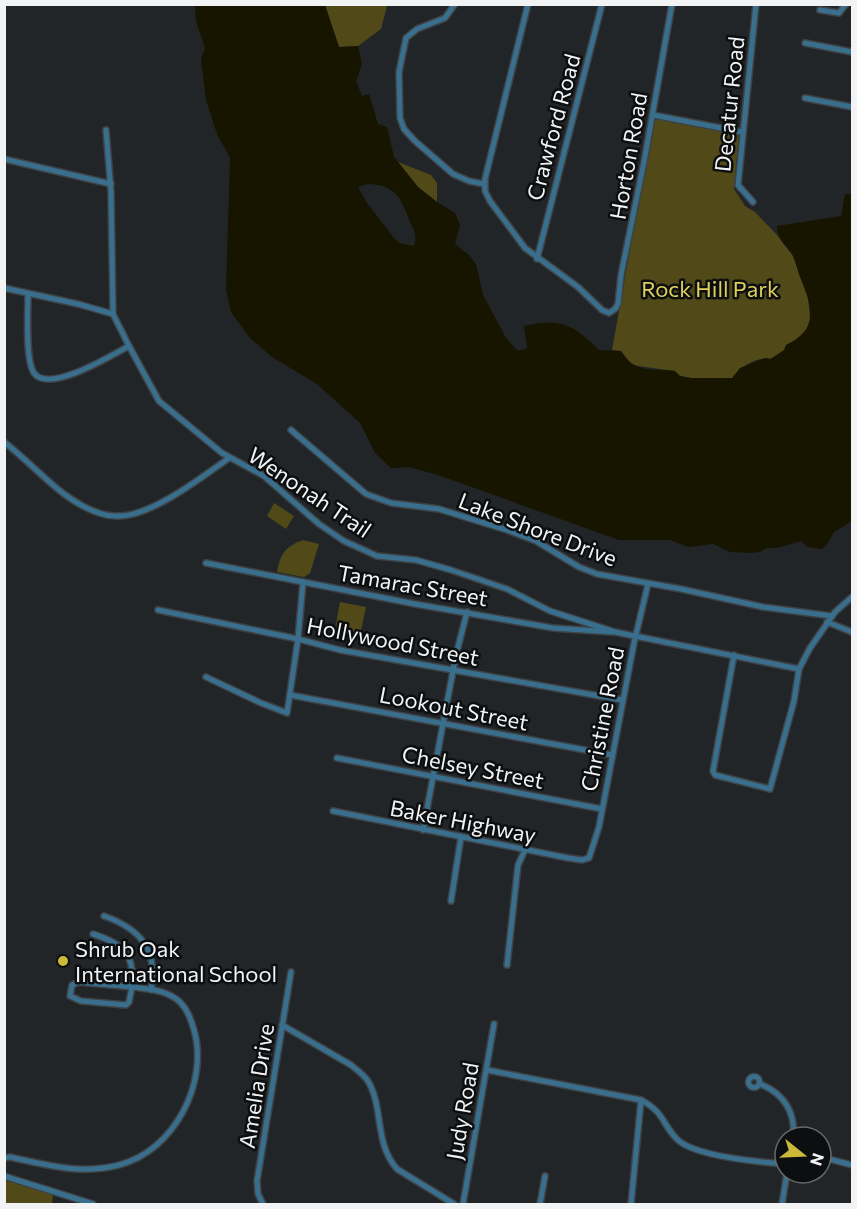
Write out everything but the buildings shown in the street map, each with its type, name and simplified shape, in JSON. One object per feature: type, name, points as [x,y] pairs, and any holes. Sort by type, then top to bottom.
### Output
[{"type":"street","points":[[455,4],[445,18],[431,22],[409,34],[403,48],[399,72],[400,118],[404,129],[415,141],[453,174],[484,184]]},
{"type":"street","points":[[528,4],[484,184],[490,201],[513,234],[537,259]]},
{"type":"street","name":"Crawford Road","points":[[537,259],[602,4]]},
{"type":"street","name":"Horton Road","points":[[537,259],[578,287],[609,313],[613,312],[618,304],[621,275],[653,115],[672,4]]},
{"type":"street","name":"Decatur Road","points":[[753,202],[738,185],[756,4]]},
{"type":"street","points":[[820,10],[839,13],[846,4]]},
{"type":"street","points":[[805,43],[852,52]]},
{"type":"street","points":[[805,98],[852,107]]},
{"type":"street","points":[[653,115],[742,132]]},
{"type":"street","name":"Wenonah Trail","points":[[106,130],[111,184],[113,314],[159,401],[229,458],[264,476],[319,524],[344,542],[377,556],[416,560],[450,570],[507,589],[550,611],[615,632],[799,669]]},
{"type":"street","points":[[4,159],[111,184]]},
{"type":"street","points":[[4,288],[113,314]]},
{"type":"street","points":[[28,294],[31,364],[34,373],[39,378],[55,380],[99,362],[129,346]]},
{"type":"street","name":"Lake Shore Drive","points":[[291,430],[366,494],[391,503],[439,508],[507,530],[536,542],[590,572],[772,608],[832,616]]},
{"type":"street","points":[[4,442],[63,493],[78,503],[99,512],[119,516],[144,511],[229,458]]},
{"type":"street","name":"Tamarac Street","points":[[206,563],[553,628],[615,632]]},
{"type":"street","points":[[206,677],[287,713],[298,639],[303,582]]},
{"type":"street","name":"Christine Road","points":[[587,859],[592,854],[635,636],[648,584]]},
{"type":"street","points":[[734,655],[713,771],[715,775],[770,789],[794,701],[799,669],[827,622],[852,597]]},
{"type":"street","name":"Hollywood Street","points":[[158,610],[298,639],[340,651],[622,700]]},
{"type":"street","points":[[423,830],[467,612]]},
{"type":"street","points":[[827,622],[852,632]]},
{"type":"street","name":"Lookout Street","points":[[290,695],[612,755]]},
{"type":"street","name":"Chelsey Street","points":[[337,758],[602,808]]},
{"type":"street","name":"Baker Highway","points":[[333,811],[525,850],[587,859]]},
{"type":"street","points":[[451,901],[461,837]]},
{"type":"street","points":[[507,965],[518,865],[525,850]]},
{"type":"street","points":[[104,916],[126,926],[141,938],[151,956],[153,978],[151,990]]},
{"type":"street","points":[[4,1158],[10,1156],[77,1170],[110,1167],[137,1158],[171,1129],[191,1095],[198,1066],[198,1048],[192,1022],[179,1001],[151,990],[132,987],[79,982],[72,985],[70,996],[81,1001],[126,1005],[129,1002],[132,987],[133,966],[126,953],[115,943],[93,934]]},
{"type":"street","name":"Amelia Drive","points":[[263,1204],[258,1194],[257,1181],[291,972]]},
{"type":"street","name":"Judy Road","points":[[463,1204],[494,1024]]},
{"type":"street","points":[[282,1025],[361,1073],[368,1081],[373,1095],[380,1131],[390,1161],[397,1169],[454,1204]]},
{"type":"street","points":[[487,1070],[641,1100],[659,1112],[674,1135],[685,1145],[717,1155],[773,1163]]},
{"type":"street","points":[[760,1084],[774,1090],[786,1103],[792,1125]]},
{"type":"street","points":[[631,1204],[641,1100]]},
{"type":"street","points":[[833,1160],[852,1165]]},
{"type":"street","points":[[4,1176],[93,1204]]},
{"type":"street","points":[[540,1204],[545,1176]]},
{"type":"street","points":[[782,1204],[785,1185]]},
{"type":"green space","points":[[386,4],[381,29],[358,46],[339,47],[325,5]]},
{"type":"green space","name":"Rock Hill Park","points":[[657,118],[739,134],[734,189],[745,206],[755,212],[793,256],[808,297],[810,319],[807,329],[797,340],[786,345],[785,350],[770,359],[760,359],[749,363],[733,378],[691,378],[680,376],[674,371],[632,365],[621,351],[612,350],[653,122]]},
{"type":"green space","points":[[398,162],[431,175],[437,183],[437,202],[418,187]]},
{"type":"green space","points":[[274,503],[294,516],[286,529],[267,516]]},
{"type":"green space","points":[[303,540],[319,544],[310,573],[304,577],[277,572],[285,552],[292,545]]},
{"type":"green space","points":[[340,602],[366,607],[360,635],[335,629]]},
{"type":"green space","points":[[4,1180],[53,1194],[52,1204],[5,1204]]},
{"type":"shaded area","points":[[195,5],[325,5],[339,47],[358,46],[362,64],[356,81],[362,96],[369,94],[378,124],[387,127],[394,157],[418,187],[455,213],[460,225],[455,244],[476,264],[483,295],[506,338],[518,351],[527,348],[524,326],[557,323],[582,334],[599,350],[621,351],[638,367],[675,371],[680,376],[691,378],[732,378],[740,368],[765,358],[771,359],[784,350],[786,345],[797,339],[809,324],[808,298],[792,254],[780,238],[777,226],[841,216],[845,194],[852,194],[852,521],[834,532],[822,549],[808,547],[801,541],[750,553],[730,552],[713,544],[688,547],[670,540],[619,540],[438,475],[409,467],[391,468],[375,453],[360,423],[317,384],[272,357],[250,338],[231,312],[226,290],[230,158],[217,134],[206,100],[201,59],[205,48],[196,21]],"holes":[[[368,184],[378,185],[392,191],[401,201],[414,232],[414,246],[400,243],[394,238],[367,203],[358,187]]]},
{"type":"place","name":"Shrub Oak International School","points":[[63,961]]}]
